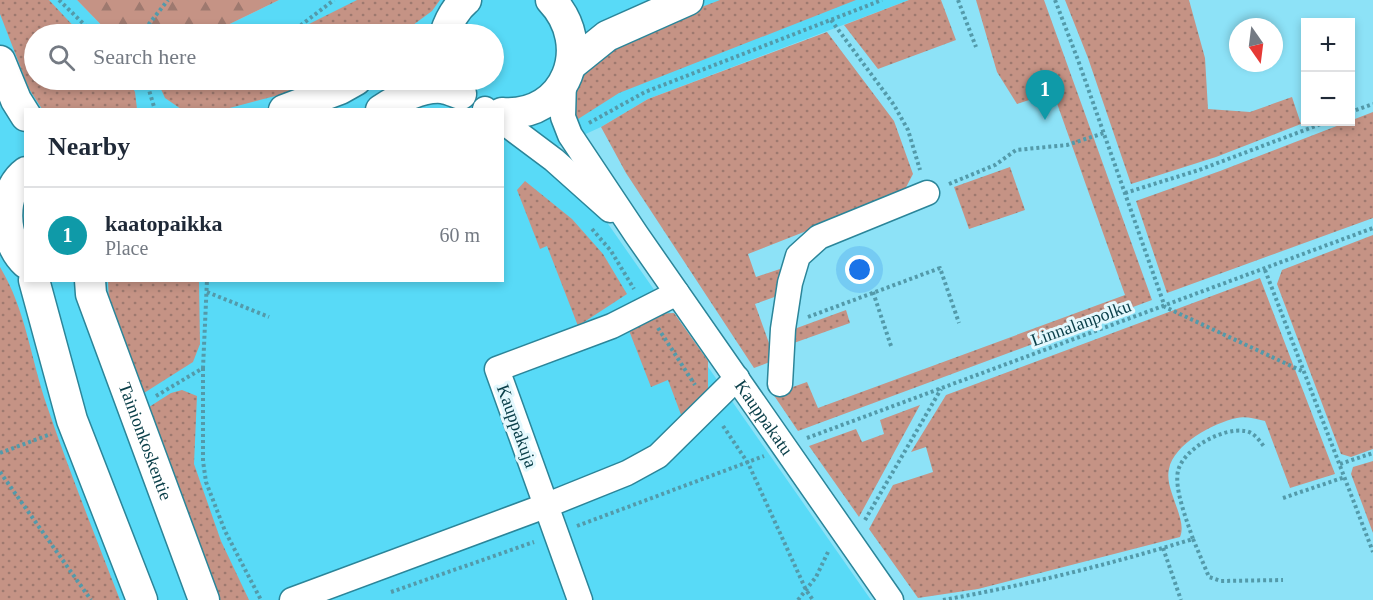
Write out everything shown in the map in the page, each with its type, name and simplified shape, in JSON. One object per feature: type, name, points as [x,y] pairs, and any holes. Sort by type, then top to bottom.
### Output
[{"type":"main road","points":[[551,0],[561,10],[569,27],[573,46],[568,73]]},
{"type":"main road","points":[[574,0],[585,0]]},
{"type":"main road","points":[[504,113],[536,107],[547,100],[568,73],[607,36],[688,0]]},
{"type":"main road","points":[[0,61],[16,100],[24,113]]},
{"type":"main road","points":[[289,108],[335,90]]},
{"type":"main road","points":[[384,108],[418,92],[430,90]]},
{"type":"main road","points":[[446,90],[474,100]]},
{"type":"main road","points":[[0,160],[5,186],[5,220],[10,244],[24,261]]},
{"type":"main road","points":[[6,202],[9,188],[16,177],[24,173]]},
{"type":"main road","points":[[35,282],[72,420],[141,600]]},
{"type":"main road","name":"Tainionkoskentie","points":[[90,282],[91,294],[204,600]]},
{"type":"street","name":"Kauppakatu","points":[[568,73],[563,117],[570,135],[737,378],[791,444],[891,600]]},
{"type":"street","name":"Kauppakatu","points":[[504,122],[554,160],[636,234]]},
{"type":"street","points":[[780,384],[783,329],[790,283],[798,256],[819,237],[927,192]]},
{"type":"street","name":"Kauppakuja","points":[[580,600],[497,369],[612,326],[677,293]]},
{"type":"street","points":[[305,598],[627,473],[658,456],[737,378]]},
{"type":"street","points":[[130,570],[151,600]]},
{"type":"path","points":[[59,0],[84,24]]},
{"type":"path","points":[[149,24],[168,0]]},
{"type":"path","points":[[303,24],[334,0]]},
{"type":"path","points":[[570,135],[645,92],[882,0]]},
{"type":"path","points":[[958,0],[976,47]]},
{"type":"path","points":[[1055,0],[1165,307],[1304,372]]},
{"type":"path","points":[[831,20],[894,105],[908,130],[927,192],[995,165],[1016,150],[1067,145],[1104,133]]},
{"type":"path","points":[[148,90],[154,108]]},
{"type":"path","points":[[1355,110],[1373,104]]},
{"type":"path","points":[[1125,193],[1199,170],[1315,126]]},
{"type":"path","points":[[588,224],[611,251],[646,310],[748,463],[806,590],[813,600]]},
{"type":"path","name":"Linnalanpolku","points":[[389,592],[556,534],[748,463],[791,444],[1373,228]]},
{"type":"path","points":[[783,329],[827,309],[940,268],[959,323]]},
{"type":"path","points":[[1265,270],[1373,552]]},
{"type":"path","points":[[207,282],[203,368],[203,461],[206,482],[225,531],[261,600]]},
{"type":"path","points":[[207,292],[269,317]]},
{"type":"path","points":[[873,292],[891,345]]},
{"type":"path","points":[[153,398],[203,368]]},
{"type":"path","points":[[861,525],[941,389]]},
{"type":"path","points":[[1265,448],[1256,436],[1245,430],[1228,432],[1196,446],[1184,458],[1178,471],[1179,489],[1192,539],[1209,577],[1221,581],[1282,580]]},
{"type":"path","points":[[0,453],[52,434]]},
{"type":"path","points":[[1340,464],[1373,453]]},
{"type":"path","points":[[0,472],[91,600]]},
{"type":"path","points":[[1283,498],[1345,477]]},
{"type":"path","points":[[943,600],[1063,574],[1192,539]]},
{"type":"path","points":[[1163,548],[1181,600]]},
{"type":"path","points":[[798,600],[806,590]]},
{"type":"shaded area","points":[[43,0],[77,0],[100,24],[24,24],[24,90],[504,90],[504,24],[230,24],[279,0],[909,0],[648,99],[601,127],[555,148],[871,600],[0,600],[0,13]]},
{"type":"green space","points":[[0,0],[49,0],[72,24],[24,24],[24,76],[0,14]]},
{"type":"green space","points":[[77,0],[279,0],[230,24],[100,24]]},
{"type":"green space","points":[[357,0],[440,0],[432,11],[414,24],[309,24]]},
{"type":"green space","points":[[720,0],[856,0],[619,93],[575,121],[574,93],[582,72],[639,31]]},
{"type":"green space","points":[[909,0],[941,0],[956,40],[878,69],[844,25]]},
{"type":"green space","points":[[976,0],[1044,0],[1152,300],[798,431],[773,394],[807,382],[818,408],[1125,295],[1053,92],[1017,104],[997,72]]},
{"type":"green space","points":[[1065,0],[1189,0],[1205,58],[1208,109],[1250,112],[1292,97],[1301,124],[1216,157],[1131,184],[1088,58]]},
{"type":"green space","points":[[827,32],[894,121],[913,174],[903,193],[748,254],[756,277],[780,269],[788,292],[755,304],[775,360],[754,368],[626,173],[601,127],[648,99]]},
{"type":"green space","points":[[30,90],[134,90],[137,108],[41,108]]},
{"type":"green space","points":[[161,90],[293,90],[230,108],[180,108],[165,98]]},
{"type":"green space","points":[[1373,112],[1373,218],[1167,293],[1136,201],[1337,126],[1355,126],[1355,119]]},
{"type":"green space","points":[[1010,167],[1025,210],[969,229],[954,187]]},
{"type":"green space","points":[[525,181],[572,219],[603,254],[627,294],[578,326],[547,246],[540,249],[517,190]]},
{"type":"green space","points":[[1373,235],[1373,449],[1351,457],[1341,454],[1277,284],[1282,270]]},
{"type":"green space","points":[[0,267],[16,300],[55,430],[120,600],[0,600]]},
{"type":"green space","points":[[1260,278],[1335,474],[1290,488],[1265,421],[1237,418],[1196,436],[1178,451],[1172,460],[1168,477],[1181,522],[1180,537],[978,589],[918,598],[869,529],[893,485],[933,472],[926,447],[911,452],[946,395]]},
{"type":"green space","points":[[108,282],[199,282],[200,344],[193,362],[144,393],[109,305]]},
{"type":"green space","points":[[846,310],[850,323],[791,344],[786,332]]},
{"type":"green space","points":[[674,313],[708,361],[708,390],[683,420],[668,380],[651,387],[628,328],[653,314]]},
{"type":"green space","points":[[182,390],[197,396],[194,464],[221,541],[249,600],[220,600],[149,413],[149,407],[171,393]]},
{"type":"green space","points":[[920,405],[859,517],[809,446],[856,429],[862,442],[884,434],[880,420]]},
{"type":"green space","points":[[1373,461],[1373,533],[1351,474],[1353,467]]},
{"type":"place","name":"kaatopaikka","points":[[1045,120]]}]
